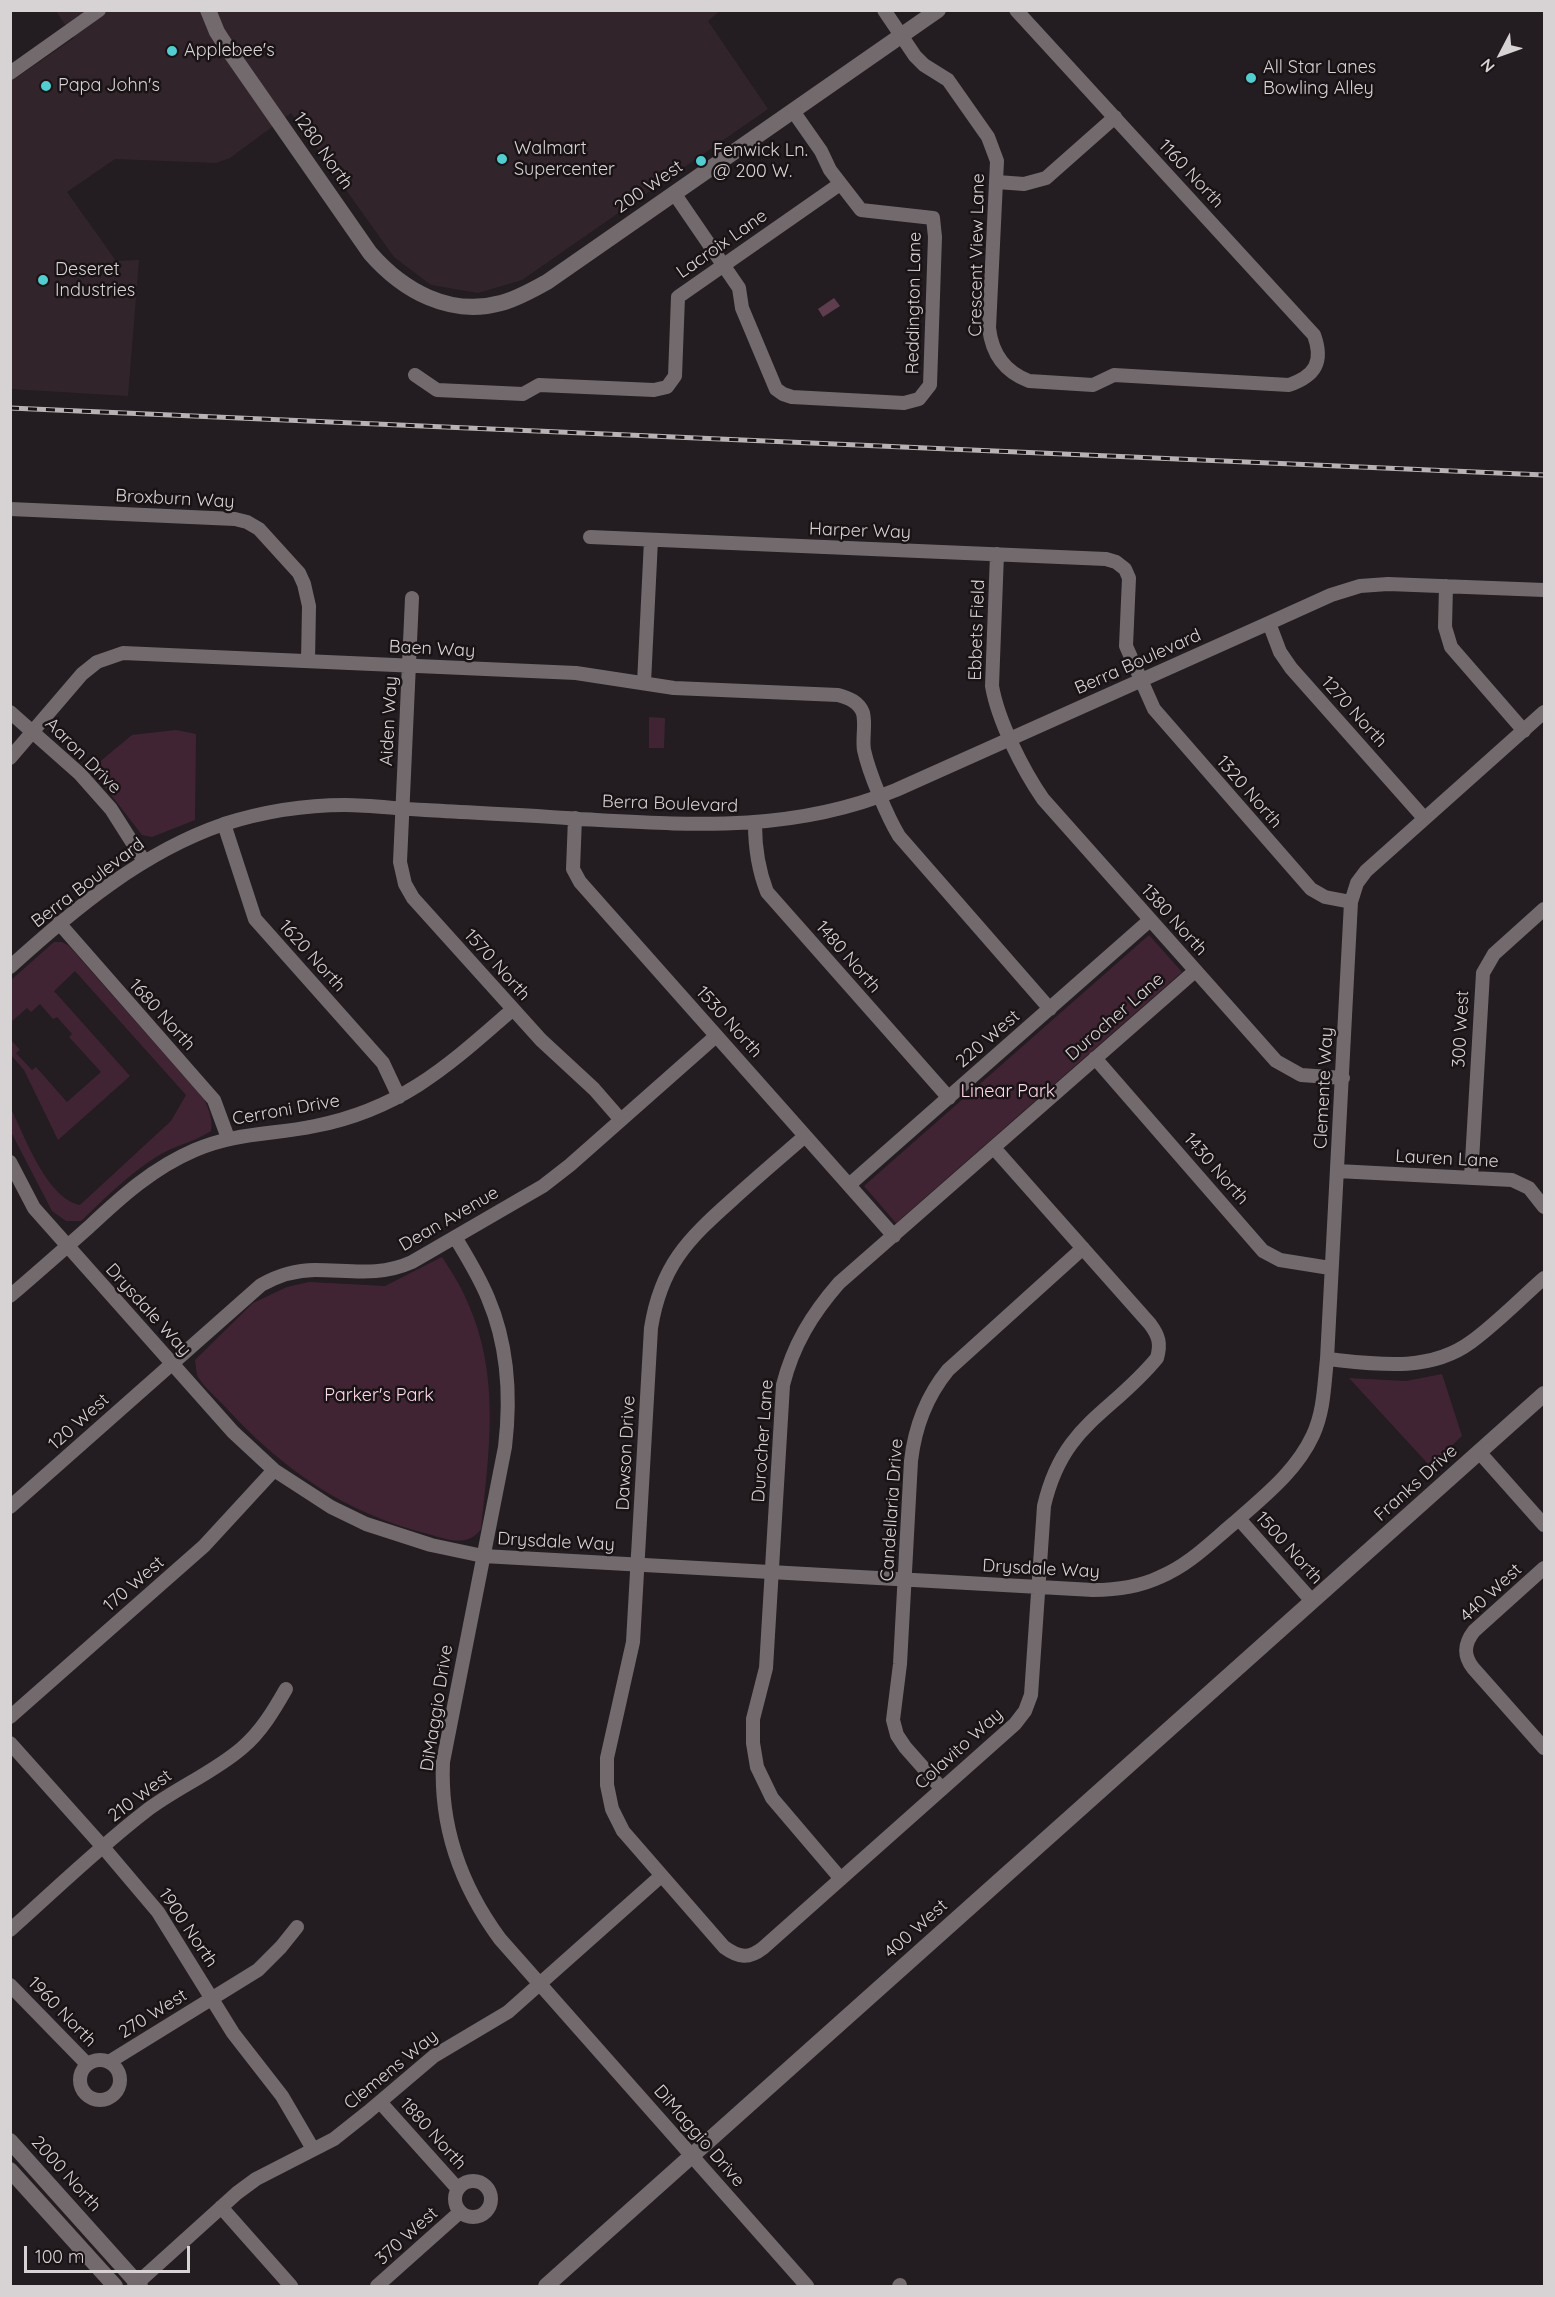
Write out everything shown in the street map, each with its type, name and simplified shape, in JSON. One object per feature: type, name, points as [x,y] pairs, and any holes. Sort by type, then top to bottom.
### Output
[{"type":"street","points":[[10,73],[99,10]]},
{"type":"street","name":"1280 North","points":[[208,10],[222,40],[370,253],[400,283],[425,297]]},
{"type":"street","name":"Crescent View Lane","points":[[884,10],[915,56],[924,65],[948,80],[988,137],[997,161],[990,337],[1000,360],[1020,378],[1029,381],[1094,385],[1114,375],[1289,385],[1302,380],[1313,370]]},
{"type":"street","name":"200 West","points":[[425,297],[448,305],[472,307],[500,303],[547,282],[938,10]]},
{"type":"street","name":"1160 North","points":[[1016,10],[1314,335],[1319,347],[1318,360],[1313,370]]},
{"type":"street","name":"Reddington Lane","points":[[724,264],[740,288],[742,308],[772,382],[783,394],[792,397],[904,403],[919,399],[930,385],[935,237],[933,218],[861,210],[840,184],[793,111]]},
{"type":"street","points":[[997,182],[1024,184],[1046,178],[1115,117]]},
{"type":"street","name":"Lacroix Lane","points":[[415,375],[437,390],[523,394],[539,385],[654,390],[667,387],[675,376],[678,297],[840,184]]},
{"type":"street","points":[[674,194],[724,264]]},
{"type":"street","name":"Broxburn Way","points":[[10,509],[228,518],[253,525],[298,573],[304,584],[309,606],[308,661]]},
{"type":"street","name":"Harper Way","points":[[590,537],[1106,559],[1116,562],[1125,569]]},
{"type":"street","points":[[644,683],[651,540]]},
{"type":"street","name":"Ebbets Field","points":[[997,555],[992,686],[995,701],[1011,739]]},
{"type":"street","name":"1320 North","points":[[1125,569],[1129,578],[1126,646],[1159,716],[1306,884],[1325,897],[1351,902]]},
{"type":"street","name":"Berra Boulevard","points":[[10,967],[59,923],[144,861],[176,844],[224,824],[257,815],[334,806],[690,825],[755,824],[807,815],[881,796],[1269,622],[1331,595],[1360,586],[1388,584],[1545,590]]},
{"type":"street","points":[[1446,586],[1445,627],[1451,647],[1524,731]]},
{"type":"street","name":"Aiden Way","points":[[403,809],[412,598]]},
{"type":"street","name":"1270 North","points":[[1269,622],[1280,652],[1291,668],[1424,819]]},
{"type":"street","name":"Baen Way","points":[[10,758],[82,674],[97,662],[114,655],[123,653],[308,661],[576,673],[674,688],[838,695],[858,705],[862,713],[864,752],[881,796]]},
{"type":"street","name":"Aaron Drive","points":[[10,712],[80,774],[111,809],[144,861]]},
{"type":"street","name":"Clemente Way","points":[[1239,1518],[1287,1474],[1305,1451],[1318,1424],[1322,1409],[1327,1359],[1351,902],[1357,883],[1366,871],[1545,712]]},
{"type":"street","name":"1380 North","points":[[1011,739],[1031,782],[1043,800],[1269,1054],[1284,1067],[1301,1075],[1343,1078]]},
{"type":"street","points":[[881,796],[891,823],[909,850],[1050,1009]]},
{"type":"street","name":"1570 North","points":[[403,809],[400,862],[408,891],[512,1010],[594,1089],[621,1120]]},
{"type":"street","name":"1530 North","points":[[575,818],[573,869],[580,882],[894,1236]]},
{"type":"street","name":"1620 North","points":[[224,824],[255,919],[383,1063],[399,1097]]},
{"type":"street","name":"1480 North","points":[[755,824],[759,871],[767,892],[949,1098]]},
{"type":"street","name":"300 West","points":[[1471,1178],[1483,973],[1494,954],[1545,909]]},
{"type":"street","name":"220 West","points":[[849,1185],[1150,920]]},
{"type":"street","name":"1680 North","points":[[59,923],[70,939],[214,1100],[228,1138]]},
{"type":"street","name":"Durocher Lane","points":[[841,1879],[772,1798],[761,1778],[754,1755],[753,1719],[766,1668],[783,1385],[791,1357],[804,1330],[839,1283],[1195,971]]},
{"type":"street","name":"Cerroni Drive","points":[[10,1296],[152,1172],[195,1150],[228,1138],[315,1127],[368,1111],[399,1097],[436,1075],[512,1010]]},
{"type":"street","name":"Dean Avenue","points":[[172,1364],[251,1292],[271,1280],[303,1271],[361,1273],[387,1271],[412,1262],[543,1186],[716,1036]]},
{"type":"street","name":"1430 North","points":[[1095,1058],[1263,1251],[1280,1260],[1330,1268]]},
{"type":"street","name":"Dawson Drive","points":[[743,1957],[734,1955],[724,1947],[623,1831],[612,1809],[607,1785],[607,1758],[633,1642],[651,1328],[660,1289],[679,1253],[697,1231],[805,1136]]},
{"type":"street","points":[[994,1148],[1083,1248]]},
{"type":"street","name":"Drysdale Way","points":[[10,1162],[34,1208],[234,1432],[274,1470],[331,1507],[366,1524],[431,1545],[483,1556],[1106,1590],[1145,1583],[1171,1572],[1189,1561],[1239,1518]]},
{"type":"street","name":"Lauren Lane","points":[[1337,1171],[1518,1182],[1533,1192],[1545,1206]]},
{"type":"street","name":"DiMaggio Drive","points":[[455,1237],[488,1298],[500,1337],[507,1372],[508,1409],[505,1447],[445,1745],[442,1778],[445,1811],[458,1864],[476,1904],[500,1939],[807,2286]]},
{"type":"street","name":"Colavito Way","points":[[743,1957],[754,1955],[763,1948],[1015,1724],[1025,1711],[1031,1695],[1044,1506],[1051,1480],[1070,1444],[1090,1421],[1150,1367],[1157,1358],[1160,1348],[1158,1335],[1150,1324],[1083,1248]]},
{"type":"street","name":"Candellaria Drive","points":[[942,1789],[905,1747],[897,1735],[893,1720],[900,1664],[913,1447],[920,1419],[932,1393],[958,1359],[1083,1248]]},
{"type":"street","points":[[1327,1359],[1410,1364],[1446,1356],[1478,1337],[1545,1278]]},
{"type":"street","name":"120 West","points":[[10,1507],[172,1364]]},
{"type":"street","name":"Franks Drive","points":[[1312,1601],[1545,1394]]},
{"type":"street","points":[[1480,1453],[1545,1525]]},
{"type":"street","name":"170 West","points":[[10,1717],[204,1546],[274,1470]]},
{"type":"street","name":"1500 North","points":[[1239,1518],[1312,1601]]},
{"type":"street","name":"440 West","points":[[1545,1569],[1474,1631],[1466,1646],[1467,1658],[1473,1668],[1545,1748]]},
{"type":"street","name":"400 West","points":[[546,2286],[1312,1601]]},
{"type":"street","name":"210 West","points":[[10,1930],[103,1847],[160,1801],[230,1758],[244,1746],[273,1712],[286,1689]]},
{"type":"street","name":"1900 North","points":[[10,1743],[158,1912],[238,2040],[282,2096],[313,2149]]},
{"type":"street","name":"Clemens Way","points":[[137,2285],[221,2207],[256,2179],[351,2126],[434,2056],[508,2012],[661,1876]]},
{"type":"street","name":"270 West","points":[[110,2062],[263,1966],[297,1927]]},
{"type":"street","name":"1960 North","points":[[10,1985],[87,2064]]},
{"type":"street","points":[[98,2060],[110,2062],[118,2071],[119,2084],[113,2095],[102,2099],[89,2097],[81,2087],[80,2074],[87,2064],[98,2060]]},
{"type":"street","name":"1880 North","points":[[380,2102],[458,2189]]},
{"type":"street","name":"2000 North","points":[[10,2141],[137,2285]]},
{"type":"street","points":[[10,2170],[115,2286]]},
{"type":"street","points":[[466,2182],[480,2182],[488,2188],[491,2198],[489,2207],[483,2214],[473,2217],[460,2212],[455,2203],[458,2189],[466,2182]]},
{"type":"street","points":[[221,2207],[291,2286]]},
{"type":"street","name":"370 West","points":[[377,2286],[460,2212]]},
{"type":"shaded area","points":[[721,10],[708,21],[768,109],[522,280],[478,293],[431,285],[394,257],[291,113],[230,158],[216,163],[115,159],[67,192],[116,261],[139,260],[128,396],[11,389],[10,82],[74,38],[56,11]]},
{"type":"shaded area","points":[[834,298],[840,306],[823,317],[818,309]]},
{"type":"green space","points":[[649,717],[665,718],[664,748],[649,748]]},
{"type":"green space","points":[[176,730],[196,734],[195,820],[152,837],[142,835],[91,769],[132,735]]},
{"type":"green space","name":"Linear Park","points":[[1149,935],[1182,972],[896,1223],[864,1186]]},
{"type":"green space","points":[[54,942],[62,942],[69,946],[204,1099],[211,1122],[211,1131],[163,1153],[146,1164],[81,1221],[66,1221],[52,1211],[11,1132],[10,1107],[47,1179],[68,1200],[80,1205],[171,1121],[186,1095],[75,971],[54,991],[130,1076],[58,1140],[24,1070],[11,1055],[11,1040],[20,1050],[16,1053],[32,1070],[36,1067],[67,1102],[101,1072],[69,1037],[72,1034],[57,1017],[53,1019],[40,1004],[31,1012],[27,1008],[11,1022],[10,981]]},
{"type":"green space","name":"Parker's Park","points":[[442,1257],[462,1290],[478,1329],[485,1357],[488,1385],[489,1443],[481,1529],[476,1535],[463,1540],[442,1538],[398,1525],[344,1502],[319,1488],[273,1453],[209,1391],[198,1377],[195,1360],[253,1303],[287,1287],[309,1282],[385,1286]]},
{"type":"green space","points":[[1442,1374],[1462,1436],[1430,1466],[1349,1378],[1406,1381]]},
{"type":"railway","points":[[10,408],[1544,475]]},
{"type":"place","name":"Applebee's","points":[[172,51]]},
{"type":"place","name":"All Star Lanes Bowling Alley","points":[[1251,78]]},
{"type":"place","name":"Papa John's","points":[[46,86]]},
{"type":"place","name":"Walmart Supercenter","points":[[502,159]]},
{"type":"place","name":"Fenwick Ln. @ 200 W.","points":[[701,161]]},
{"type":"place","name":"Deseret Industries","points":[[43,280]]}]
